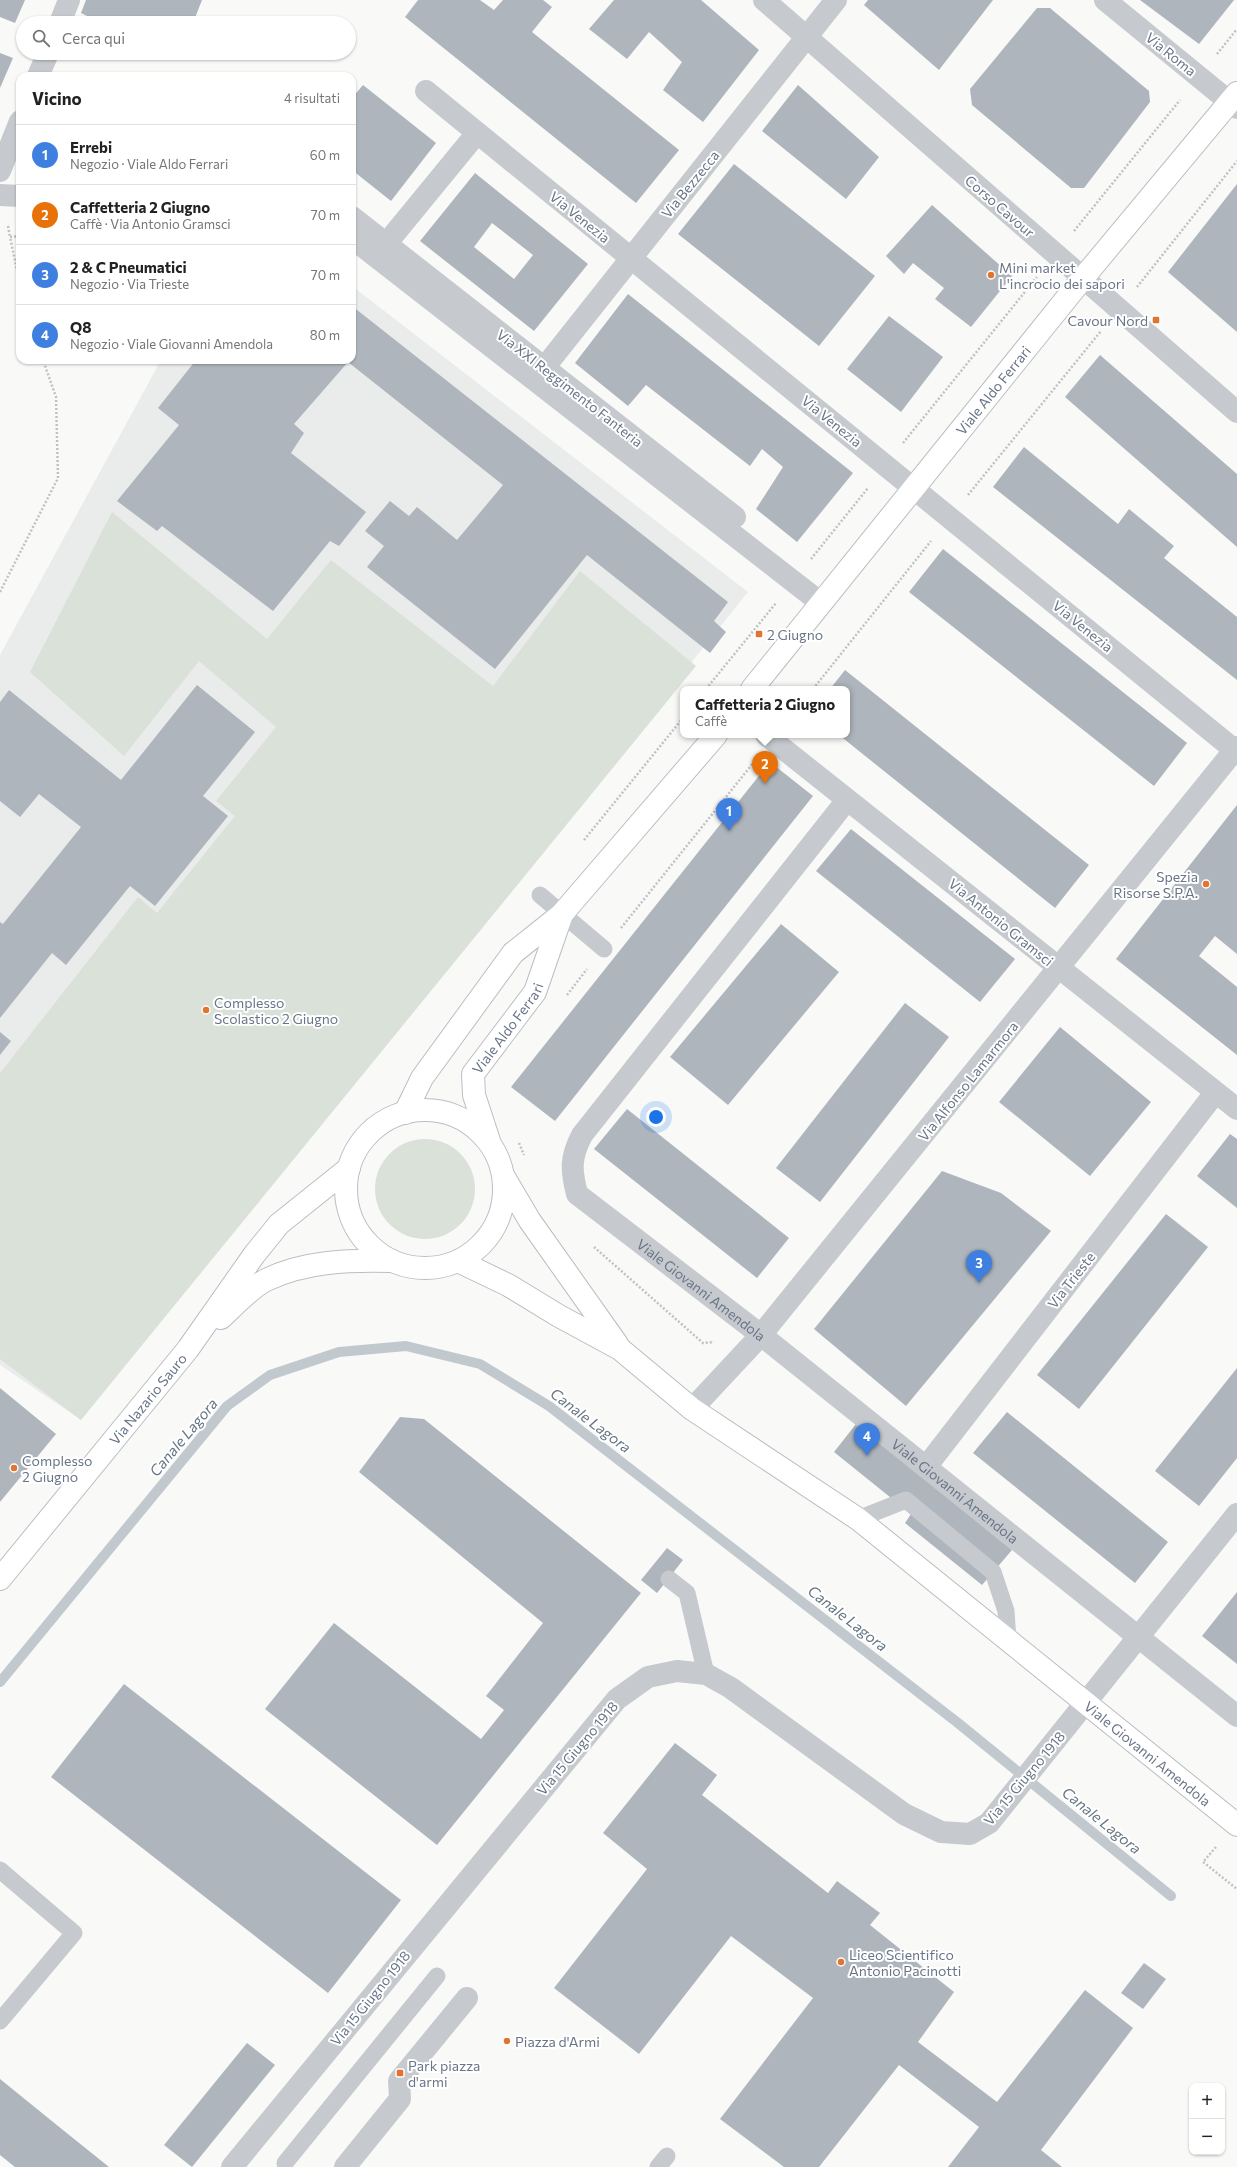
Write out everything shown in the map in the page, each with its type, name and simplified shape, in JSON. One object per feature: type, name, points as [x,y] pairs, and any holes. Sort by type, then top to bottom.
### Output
[{"type":"main road","name":"Viale Aldo Ferrari","points":[[754,686],[1083,278],[1234,101]]},
{"type":"main road","name":"Viale Aldo Ferrari","points":[[405,1113],[422,1078],[513,953],[562,914],[713,738]]},
{"type":"main road","name":"Viale Aldo Ferrari","points":[[489,1142],[474,1095],[473,1074],[535,992],[562,914]]},
{"type":"main road","points":[[428,1110],[452,1114],[473,1126],[489,1142],[499,1158],[504,1177],[504,1197],[500,1217],[490,1235],[476,1251],[458,1261],[442,1266],[423,1268],[392,1261],[376,1251],[363,1238],[353,1223],[347,1205],[346,1186],[349,1168],[357,1149],[370,1133],[386,1121],[405,1113],[428,1110]]},
{"type":"main road","name":"Via Nazario Sauro","points":[[0,1579],[188,1349],[254,1255],[279,1224],[349,1168]]},
{"type":"main road","name":"Viale Giovanni Amendola","points":[[504,1177],[534,1228],[620,1349]]},
{"type":"main road","name":"Via Nazario Sauro","points":[[188,1349],[246,1295],[265,1280],[307,1266],[348,1260],[392,1261]]},
{"type":"main road","name":"Viale Giovanni Amendola","points":[[458,1261],[508,1285],[559,1316],[620,1349],[692,1409],[858,1519],[1237,1824]]},
{"type":"street","points":[[63,16],[69,0]]},
{"type":"street","name":"Corso Cavour","points":[[764,0],[1237,412]]},
{"type":"street","name":"Via Bezzecca","points":[[544,368],[808,38],[836,0]]},
{"type":"street","name":"Via Roma","points":[[1105,0],[1199,76],[1234,101]]},
{"type":"street","points":[[40,72],[45,60]]},
{"type":"street","name":"Via Venezia","points":[[426,91],[1236,750]]},
{"type":"street","points":[[0,170],[16,131]]},
{"type":"street","points":[[386,244],[477,133]]},
{"type":"street","points":[[0,195],[16,196]]},
{"type":"street","name":"Via XXI Reggimento Fanteria","points":[[356,220],[764,540],[776,568]]},
{"type":"street","name":"Via XXI Reggimento Fanteria","points":[[356,241],[821,603]]},
{"type":"street","name":"Via Antonio Gramsci","points":[[770,738],[1237,1109]]},
{"type":"street","name":"Via Alfonso Lamarmora","points":[[692,1409],[761,1335],[1236,750]]},
{"type":"street","name":"Viale Giovanni Amendola","points":[[847,800],[582,1135],[575,1148],[571,1173],[577,1194],[761,1335],[1237,1716]]},
{"type":"street","name":"Via Trieste","points":[[926,1467],[1215,1092]]},
{"type":"street","name":"Via 15 Giugno 1918","points":[[232,2167],[617,1698],[648,1677],[677,1671],[706,1674],[731,1688],[904,1814],[941,1832],[970,1834],[989,1823],[1140,1637],[1237,1514]]},
{"type":"street","points":[[345,2167],[400,2099],[399,2081],[466,1998]]},
{"type":"lane","points":[[540,895],[604,949]]},
{"type":"lane","points":[[858,1519],[906,1500],[993,1572],[1006,1611],[1008,1640]]},
{"type":"lane","points":[[669,1579],[687,1593],[706,1674]]},
{"type":"lane","points":[[0,2021],[74,1933],[1,1872]]},
{"type":"lane","points":[[284,2163],[437,1976]]},
{"type":"path","points":[[708,686],[1237,29]]},
{"type":"path","points":[[815,686],[1237,162]]},
{"type":"path","points":[[16,236],[10,237],[16,266]]},
{"type":"path","points":[[0,592],[58,478],[56,397],[44,364]]},
{"type":"path","points":[[579,846],[680,722]]},
{"type":"path","points":[[604,949],[768,738]]},
{"type":"path","points":[[1237,1824],[1203,1862],[1237,1889]]},
{"type":"shaded area","name":"Complesso Scolastico 2 Giugno","points":[[356,289],[748,592],[81,1420],[0,1365],[0,655],[159,364],[356,364]]},
{"type":"shaded area","points":[[112,512],[267,639],[331,560],[493,686],[580,571],[696,666],[81,1420],[0,1359],[0,1073],[138,897],[157,913],[235,816],[216,801],[276,727],[199,661],[124,756],[30,672]]},
{"type":"shaded area","points":[[425,1139],[444,1142],[461,1153],[472,1170],[475,1189],[472,1208],[461,1225],[444,1236],[425,1239],[406,1236],[389,1225],[378,1208],[375,1189],[378,1170],[389,1153],[406,1142]]},
{"type":"building","points":[[0,0],[25,0],[18,16],[16,16],[15,23],[0,17]]},
{"type":"building","points":[[86,0],[202,0],[196,16],[87,16],[81,13]]},
{"type":"building","points":[[418,0],[480,0],[494,10],[503,0],[543,0],[552,7],[532,32],[679,150],[636,203],[405,17]]},
{"type":"building","points":[[614,0],[701,0],[759,50],[703,122],[663,90],[682,62],[649,32],[627,59],[589,29]]},
{"type":"building","points":[[868,0],[993,0],[939,70],[864,5]]},
{"type":"building","points":[[1140,0],[1234,0],[1199,44]]},
{"type":"building","points":[[1037,8],[1050,8],[1149,91],[1150,102],[1084,188],[1071,188],[972,105],[970,89]]},
{"type":"building","points":[[0,53],[13,58],[0,88]]},
{"type":"building","points":[[363,85],[436,143],[391,201],[356,173],[356,93]]},
{"type":"building","points":[[798,85],[879,157],[846,199],[762,131]]},
{"type":"building","points":[[734,164],[875,276],[819,346],[678,234]]},
{"type":"building","points":[[475,173],[588,264],[534,331],[420,241]],"holes":[[[492,223],[533,255],[514,279],[474,247]]]},
{"type":"building","points":[[1237,184],[1237,332],[1168,272]]},
{"type":"building","points":[[932,205],[1012,276],[971,327],[935,299],[944,288],[913,263],[904,274],[886,256]]},
{"type":"building","points":[[628,294],[853,473],[797,542],[756,509],[783,467],[762,449],[750,466],[646,385],[628,406],[575,363]]},
{"type":"building","points":[[356,309],[728,602],[714,621],[726,632],[710,653],[587,555],[495,669],[367,567],[384,546],[365,531],[390,501],[409,516],[417,507],[457,540],[503,485],[351,364],[356,364]]},
{"type":"building","points":[[889,316],[943,357],[901,412],[847,369]]},
{"type":"building","points":[[1100,355],[1237,474],[1237,547],[1065,397]]},
{"type":"building","points":[[193,364],[346,364],[294,424],[304,433],[291,453],[366,512],[339,546],[330,541],[273,611],[162,526],[157,531],[117,501],[179,425],[158,408]]},
{"type":"building","points":[[1024,447],[1118,524],[1129,509],[1174,546],[1164,558],[1237,617],[1237,680],[993,487]]},
{"type":"building","points":[[943,549],[1187,743],[1154,786],[909,592]]},
{"type":"building","points":[[845,670],[1089,865],[1055,908],[843,738],[850,738],[850,686],[832,686]]},
{"type":"building","points":[[197,685],[255,732],[203,796],[228,816],[155,906],[130,886],[66,965],[52,953],[0,1018],[0,922],[3,924],[81,827],[39,794],[20,817],[0,801],[0,702],[9,690],[121,780]]},
{"type":"building","points":[[770,762],[813,796],[555,1121],[511,1087]]},
{"type":"building","points":[[1237,805],[1237,954],[1215,936],[1199,956],[1237,987],[1237,1055],[1116,959]]},
{"type":"building","points":[[851,829],[1015,959],[980,1002],[816,871]]},
{"type":"building","points":[[781,924],[839,972],[728,1105],[670,1057]]},
{"type":"building","points":[[905,1003],[949,1037],[820,1202],[776,1168]]},
{"type":"building","points":[[1060,1027],[1151,1102],[1090,1176],[999,1102]]},
{"type":"building","points":[[0,1032],[11,1041],[0,1055]]},
{"type":"building","points":[[627,1109],[789,1238],[757,1278],[594,1149]]},
{"type":"building","points":[[1230,1134],[1237,1139],[1237,1208],[1197,1176]]},
{"type":"building","points":[[942,1171],[1001,1193],[1051,1231],[906,1406],[814,1329]]},
{"type":"building","points":[[1166,1214],[1208,1247],[1079,1409],[1037,1375]]},
{"type":"building","points":[[1237,1368],[1237,1458],[1199,1506],[1155,1471]]},
{"type":"building","name":"Complesso 2 Giugno","points":[[0,1388],[56,1434],[0,1502]]},
{"type":"building","points":[[1007,1412],[1168,1542],[1135,1583],[973,1453]]},
{"type":"building","points":[[400,1417],[424,1419],[641,1593],[437,1845],[265,1709],[334,1623],[481,1739],[504,1710],[486,1696],[543,1623],[359,1472]]},
{"type":"building","points":[[856,1424],[1012,1550],[982,1585],[905,1523],[911,1514],[834,1452]]},
{"type":"building","points":[[667,1548],[683,1560],[657,1593],[641,1580]]},
{"type":"building","points":[[1237,1592],[1237,1664],[1202,1636]]},
{"type":"building","points":[[124,1684],[401,1900],[328,1993],[51,1777]]},
{"type":"building","name":"Liceo Scientifico Antonio Pacinotti","points":[[675,1743],[717,1775],[702,1795],[828,1893],[837,1881],[880,1913],[870,1925],[954,1992],[918,2042],[997,2102],[1085,1990],[1133,2028],[1041,2150],[1062,2167],[948,2167],[979,2127],[899,2065],[819,2167],[784,2167],[720,2119],[813,1998],[731,1936],[639,2054],[554,1988],[647,1869],[603,1833]]},
{"type":"building","points":[[1144,1963],[1166,1979],[1143,2009],[1121,1993]]},
{"type":"building","points":[[247,2043],[275,2065],[192,2167],[164,2145]]},
{"type":"building","points":[[0,2079],[109,2167],[15,2167],[0,2155]]},
{"type":"waterway","name":"Canale Lagora","points":[[0,1682],[227,1406],[270,1375],[339,1352],[406,1346],[480,1364],[549,1406],[958,1723],[1171,1896]]},
{"type":"place","name":"Mini market L'incrocio dei sapori","points":[[991,275]]},
{"type":"place","name":"Cavour Nord","points":[[1156,320]]},
{"type":"place","name":"2 Giugno","points":[[759,634]]},
{"type":"place","name":"Caffetteria 2 Giugno","points":[[765,784]]},
{"type":"place","name":"Errebi","points":[[729,831]]},
{"type":"place","name":"Spezia Risorse S.P.A.","points":[[1206,884]]},
{"type":"place","name":"Complesso Scolastico 2 Giugno","points":[[206,1010]]},
{"type":"place","name":"2 & C Pneumatici","points":[[979,1283]]},
{"type":"place","name":"Q8","points":[[867,1456]]},
{"type":"place","name":"Complesso 2 Giugno","points":[[14,1468]]},
{"type":"place","name":"Liceo Scientifico Antonio Pacinotti","points":[[841,1962]]},
{"type":"place","name":"Piazza d'Armi","points":[[507,2041]]},
{"type":"place","name":"Park piazza d'armi","points":[[400,2073]]}]
